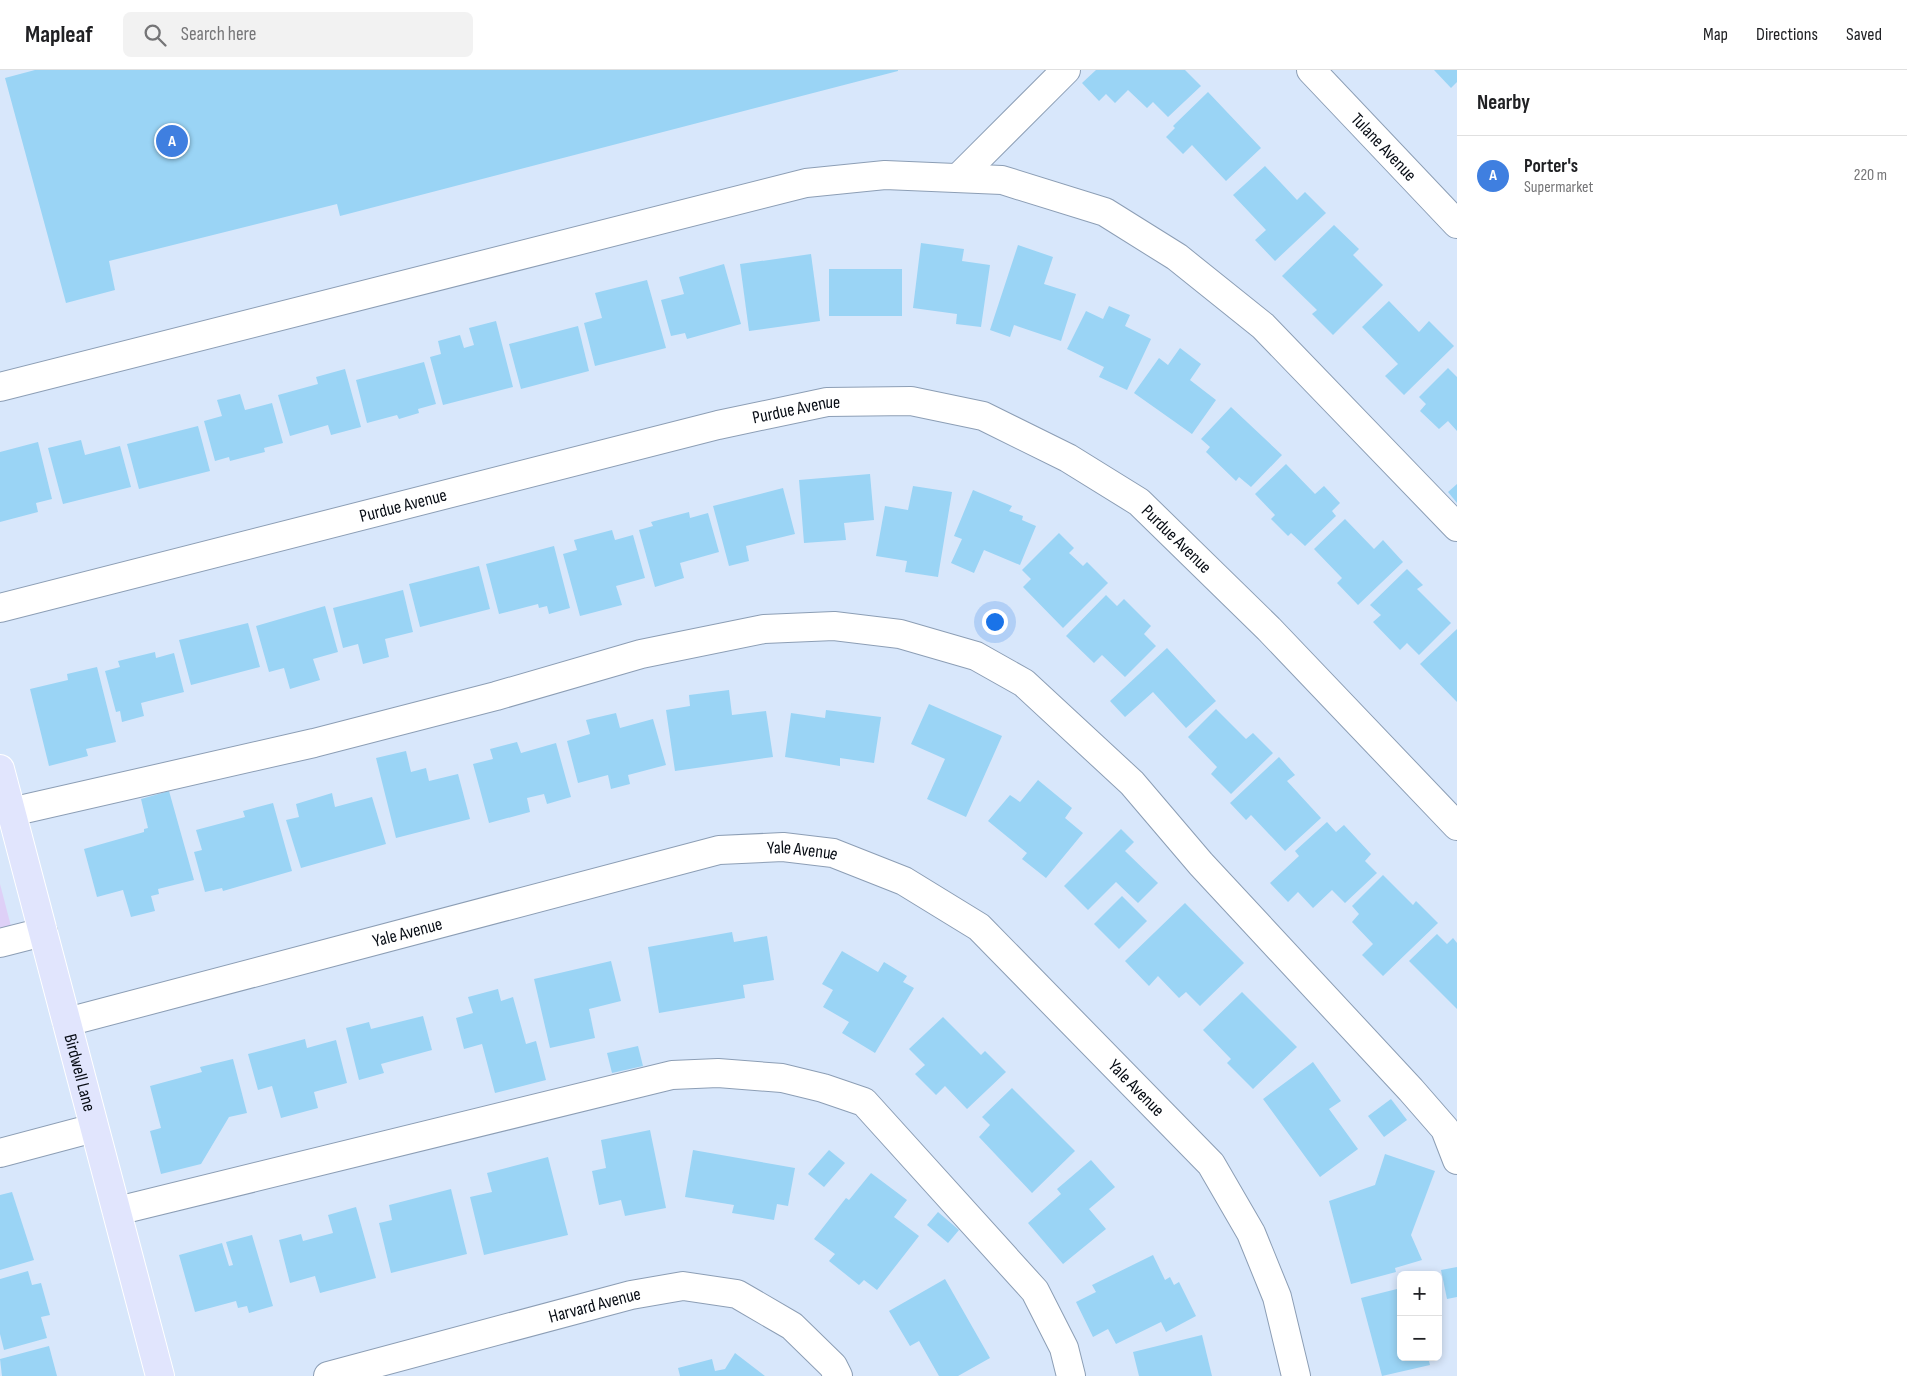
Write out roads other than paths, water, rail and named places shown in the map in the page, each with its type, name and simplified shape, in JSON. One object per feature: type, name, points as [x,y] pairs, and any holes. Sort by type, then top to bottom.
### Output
[{"type":"main road","name":"Birdwell Lane","points":[[0,769],[160,1376]]},
{"type":"street","points":[[958,178],[1066,70]]},
{"type":"street","name":"Tulane Avenue","points":[[1310,70],[1457,224]]},
{"type":"street","points":[[0,387],[806,183],[884,175],[1002,180],[1105,212],[1177,257],[1263,326],[1457,527]]},
{"type":"street","name":"Purdue Avenue","points":[[0,608],[718,425],[826,402],[910,401],[983,416],[1068,458],[1139,502],[1269,630],[1457,826]]},
{"type":"street","points":[[11,812],[314,743],[496,696],[641,654],[745,633],[764,630],[834,626],[900,634],[976,656],[1024,683],[1132,783],[1201,864],[1334,1005],[1445,1129],[1457,1160]]},
{"type":"street","name":"Yale Avenue","points":[[67,1022],[720,850],[783,847],[833,853],[904,880],[979,927],[1211,1164],[1251,1233],[1277,1297],[1296,1376]]},
{"type":"street","points":[[0,942],[43,932]]},
{"type":"street","points":[[117,1211],[672,1075],[718,1073],[782,1078],[823,1088],[864,1102],[1035,1290],[1064,1348],[1071,1376]]},
{"type":"street","points":[[0,1153],[94,1128]]},
{"type":"street","name":"Harvard Avenue","points":[[328,1376],[631,1295],[683,1286],[737,1294],[792,1326],[834,1366],[838,1376]]},
{"type":"place","name":"Porter's","points":[[172,141]]}]
